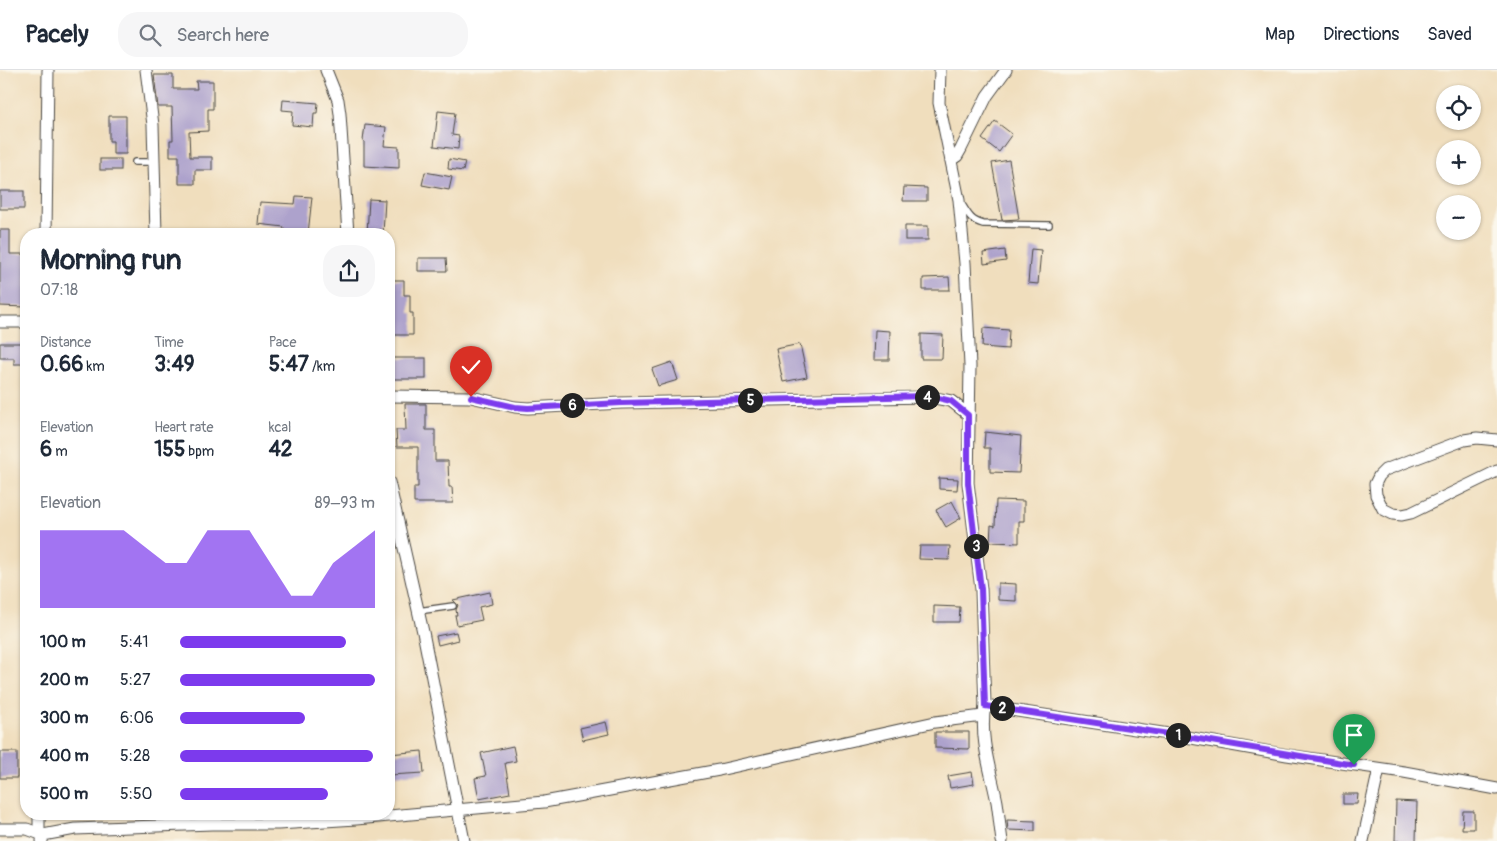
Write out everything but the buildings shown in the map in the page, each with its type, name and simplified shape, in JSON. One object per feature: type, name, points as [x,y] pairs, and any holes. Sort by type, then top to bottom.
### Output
[{"type":"street","points":[[46,228],[48,70]]},
{"type":"street","points":[[146,70],[153,125],[156,228]]},
{"type":"street","points":[[327,70],[338,100],[340,114],[348,228]]},
{"type":"street","points":[[940,70],[939,103],[959,200],[969,324],[968,483],[981,589],[986,751],[997,802],[1002,841]]},
{"type":"street","points":[[951,160],[957,156],[987,96],[1006,70]]},
{"type":"street","points":[[0,322],[20,322]]},
{"type":"street","points":[[395,396],[471,397],[528,408],[621,403],[930,396],[951,401],[968,415]]},
{"type":"street","points":[[1497,440],[1477,438],[1464,440],[1385,470],[1376,484],[1376,495],[1383,509],[1402,515],[1411,513],[1497,471]]},
{"type":"street","points":[[395,509],[418,611],[464,841]]},
{"type":"street","points":[[395,816],[544,802],[620,789],[812,750],[984,711],[1175,735],[1287,755],[1497,788]]},
{"type":"street","points":[[1363,841],[1379,769]]},
{"type":"street","points":[[40,820],[41,836]]},
{"type":"street","points":[[0,828],[27,829],[41,836],[75,829],[197,820]]},
{"type":"street","points":[[224,820],[278,824],[340,820]]},
{"type":"lane","points":[[134,162],[154,162]]},
{"type":"lane","points":[[959,200],[975,222],[983,224],[1049,225]]},
{"type":"lane","points":[[418,611],[452,606]]},
{"type":"route","points":[[471,397],[528,408],[621,403],[820,400],[930,396],[951,401],[968,415],[968,483],[981,589],[985,706],[1354,765]]}]
